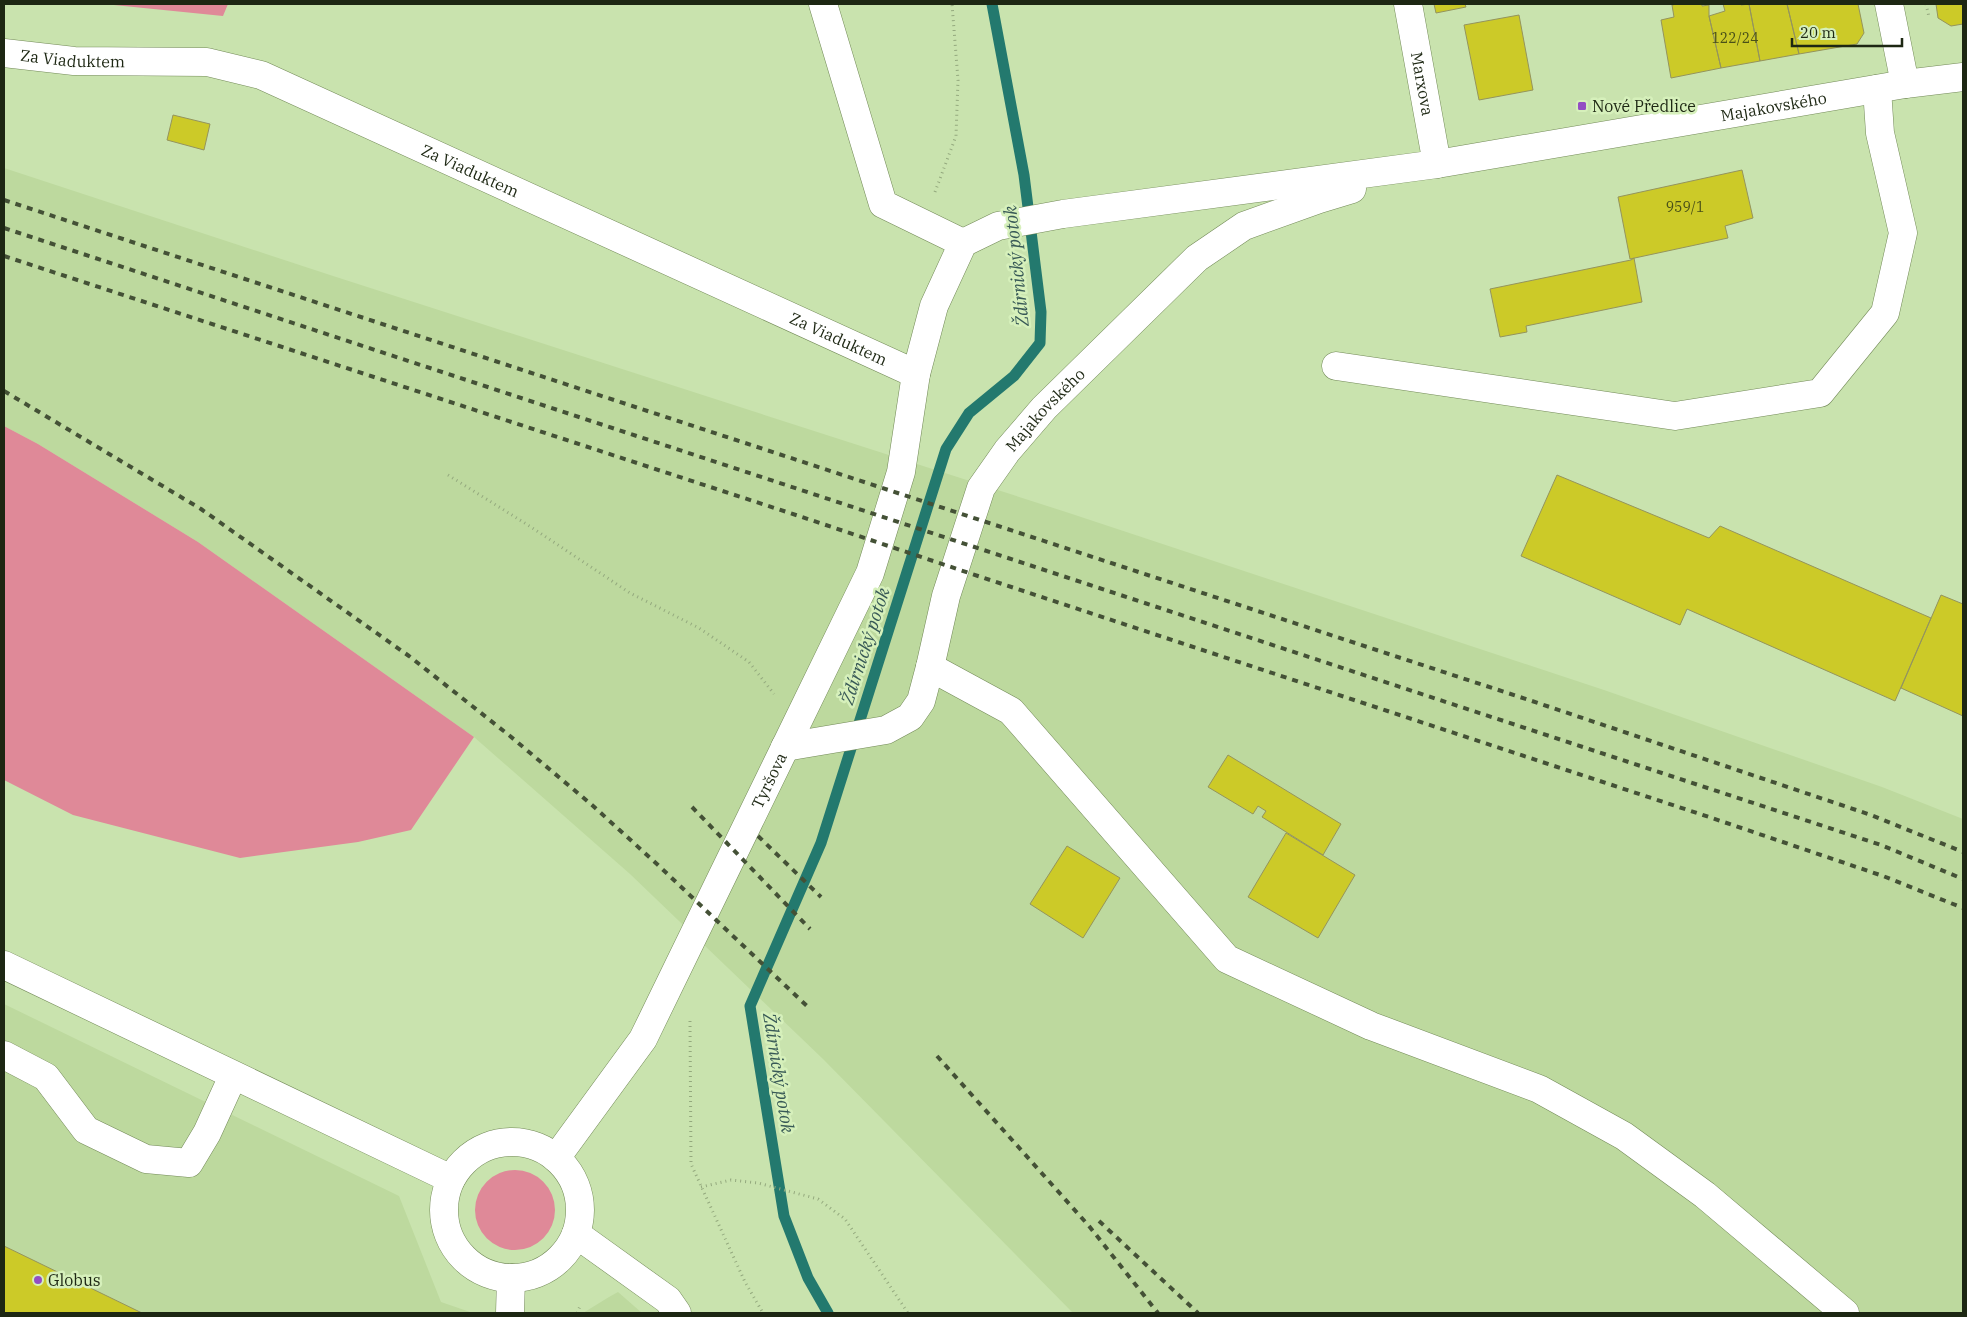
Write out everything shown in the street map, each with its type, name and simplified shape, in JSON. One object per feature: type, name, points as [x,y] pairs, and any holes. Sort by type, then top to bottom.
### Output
[{"type":"main road","points":[[823,4],[883,204],[963,243],[934,306],[916,374]]},
{"type":"main road","name":"Marxova","points":[[1408,4],[1437,164]]},
{"type":"main road","points":[[1889,4],[1905,84]]},
{"type":"main road","name":"Za Viaduktem","points":[[4,53],[74,61],[207,62],[261,75],[916,374]]},
{"type":"main road","name":"Majakovského","points":[[963,243],[998,226],[1062,214],[1437,164],[1905,84],[1963,77]]},
{"type":"main road","points":[[1336,366],[1675,416],[1820,393],[1885,313],[1903,234],[1880,133],[1877,89]]},
{"type":"main road","name":"Majakovského","points":[[785,747],[886,730],[910,717],[921,701],[946,596],[981,488],[1006,451],[1044,408],[1197,258],[1244,226],[1319,198],[1437,164]]},
{"type":"main road","name":"Tyršova","points":[[556,1158],[643,1039],[870,573],[901,472],[916,374]]},
{"type":"main road","points":[[930,667],[1011,712],[1227,959],[1371,1026],[1539,1089],[1624,1136],[1705,1195],[1845,1313]]},
{"type":"main road","points":[[4,965],[451,1179]]},
{"type":"main road","points":[[4,1055],[46,1077],[86,1130],[146,1159],[189,1163],[207,1133],[233,1076]]},
{"type":"main road","points":[[501,1142],[523,1143],[540,1148],[556,1158],[570,1174],[578,1193],[580,1214],[576,1234],[566,1252],[551,1266],[532,1276],[512,1278],[489,1274],[469,1263],[454,1246],[445,1224],[444,1201],[451,1179],[463,1162],[481,1149],[501,1142]]},
{"type":"main road","points":[[576,1234],[673,1306]]},
{"type":"main road","points":[[510,1313],[512,1278]]},
{"type":"path","points":[[933,198],[956,136],[958,80],[952,4]]},
{"type":"path","points":[[1926,4],[1928,16]]},
{"type":"path","points":[[448,475],[531,527],[630,593],[699,628],[749,662],[797,721]]},
{"type":"path","points":[[690,1013],[691,1164],[745,1282],[763,1313]]},
{"type":"path","points":[[701,1187],[731,1180],[758,1183],[818,1199],[845,1219],[908,1313]]},
{"type":"path","points":[[577,1313],[581,1304]]},
{"type":"shaded area","points":[[104,4],[228,4],[223,16]]},
{"type":"shaded area","points":[[4,168],[1069,513],[1604,690],[1882,787],[1963,819],[1963,1313],[1073,1313],[823,1059],[630,874],[474,737],[198,542],[38,444],[4,426]]},
{"type":"shaded area","points":[[4,426],[38,444],[198,542],[474,737],[411,830],[358,842],[240,858],[73,815],[4,780]]},
{"type":"shaded area","points":[[4,1004],[399,1196],[441,1302],[473,1313],[4,1313]]},
{"type":"shaded area","points":[[515,1170],[530,1173],[543,1182],[552,1195],[555,1210],[552,1225],[543,1238],[530,1247],[515,1250],[500,1247],[487,1238],[478,1225],[475,1210],[478,1195],[487,1182],[500,1173]]},
{"type":"shaded area","points":[[618,1292],[642,1313],[583,1313],[609,1297]]},
{"type":"building","points":[[1434,4],[1465,4],[1466,7],[1436,13]]},
{"type":"building","points":[[1723,4],[1749,4],[1760,61],[1721,68],[1709,16],[1725,11]]},
{"type":"building","points":[[1749,4],[1787,4],[1799,54],[1760,61]]},
{"type":"building","points":[[1787,4],[1858,4],[1864,33],[1857,44],[1799,54]]},
{"type":"building","points":[[1936,4],[1963,4],[1963,24],[1951,26],[1938,18]]},
{"type":"building","points":[[1672,5],[1709,5],[1709,16],[1721,68],[1671,78],[1661,20],[1674,17]]},
{"type":"building","points":[[1519,15],[1533,90],[1479,100],[1464,25]]},
{"type":"building","points":[[173,115],[210,124],[204,150],[167,140]]},
{"type":"building","points":[[1742,170],[1753,218],[1725,226],[1728,238],[1630,259],[1618,197]]},
{"type":"building","points":[[1634,258],[1642,302],[1526,326],[1527,332],[1500,337],[1490,289]]},
{"type":"building","points":[[1557,475],[1709,538],[1720,526],[1931,618],[1895,701],[1687,609],[1680,625],[1521,556]]},
{"type":"building","points":[[1941,595],[1963,604],[1963,716],[1901,688]]},
{"type":"building","points":[[1228,755],[1341,824],[1323,855],[1262,817],[1266,811],[1258,806],[1253,814],[1208,787]]},
{"type":"building","points":[[1286,833],[1355,875],[1318,938],[1248,897]]},
{"type":"building","points":[[1067,846],[1120,878],[1083,938],[1030,904]]},
{"type":"building","name":"Globus","points":[[4,1246],[142,1313],[4,1313]]},
{"type":"waterway","name":"Ždírnický potok","points":[[828,1313],[808,1278],[784,1216],[750,1006],[821,843],[946,449],[969,413],[1014,376],[1040,343],[1041,312],[1024,175],[992,4]]},
{"type":"railway","points":[[4,200],[1529,700],[1871,815],[1963,852]]},
{"type":"railway","points":[[4,228],[1881,845],[1963,879]]},
{"type":"railway","points":[[4,256],[799,516],[1709,817],[1883,876],[1963,908]]},
{"type":"railway","points":[[4,391],[201,509],[409,656],[510,736],[592,805],[808,1007]]},
{"type":"railway","points":[[692,807],[810,929]]},
{"type":"railway","points":[[758,836],[821,897]]},
{"type":"railway","points":[[937,1056],[1089,1226],[1158,1313]]},
{"type":"railway","points":[[1099,1221],[1198,1313]]},
{"type":"place","name":"Nové Předlice","points":[[1582,106]]},
{"type":"place","name":"Globus","points":[[38,1280]]}]
